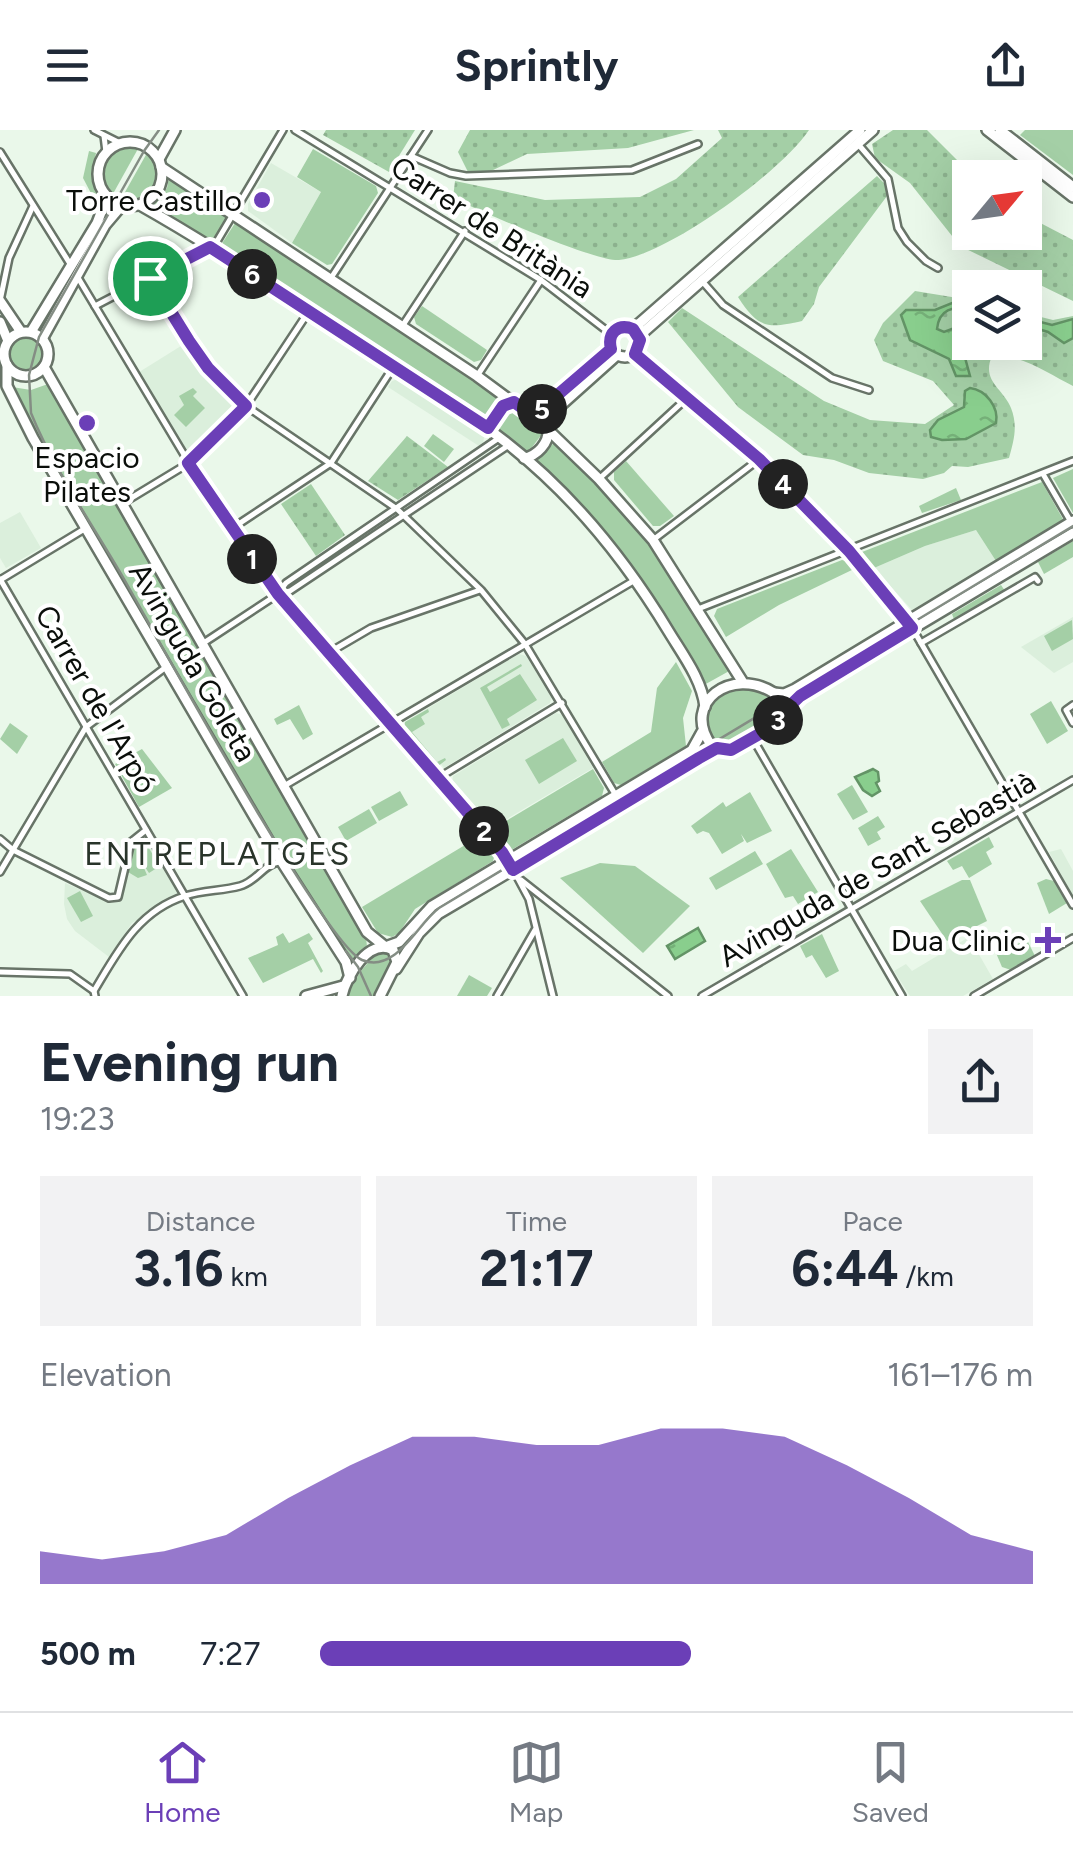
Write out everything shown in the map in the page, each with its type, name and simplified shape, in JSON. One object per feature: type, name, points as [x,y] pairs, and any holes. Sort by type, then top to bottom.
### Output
[{"type":"main road","points":[[135,130],[106,152],[100,162],[98,178],[107,197],[122,205],[140,205],[210,247],[488,428],[524,458],[582,514],[635,580],[683,655],[706,707],[700,741],[692,750],[429,921],[380,996]]},
{"type":"main road","points":[[140,205],[155,194],[162,181],[160,163],[174,130]]},
{"type":"main road","points":[[636,332],[860,130]]},
{"type":"main road","points":[[636,332],[873,130]]},
{"type":"main road","points":[[987,130],[1073,197]]},
{"type":"main road","points":[[1000,130],[1073,186]]},
{"type":"main road","points":[[124,142],[147,146],[160,163],[477,376],[540,423],[600,479],[653,540],[742,681],[784,694],[1073,534]]},
{"type":"main road","points":[[42,339],[107,197]]},
{"type":"main road","points":[[0,301],[26,332],[42,339],[48,351],[44,367],[26,375],[13,371],[5,365],[8,341],[26,332],[122,205]]},
{"type":"main road","points":[[0,322],[8,341]]},
{"type":"main road","points":[[614,352],[612,334],[619,328],[636,332]]},
{"type":"main road","points":[[614,352],[626,358],[635,354],[640,346],[636,332]]},
{"type":"main road","points":[[540,423],[614,352]]},
{"type":"main road","name":"Avinguda Goleta","points":[[5,365],[12,398],[274,849],[277,862],[346,962],[348,981]]},
{"type":"main road","name":"Avinguda Goleta","points":[[44,367],[366,932],[396,954],[396,969]]},
{"type":"main road","points":[[488,428],[503,406],[514,402]]},
{"type":"main road","points":[[524,458],[533,456],[548,436],[540,423]]},
{"type":"main road","points":[[703,729],[708,742],[717,748],[731,750],[753,739],[800,696],[1072,521]]},
{"type":"main road","points":[[706,707],[720,689],[742,681]]},
{"type":"main road","points":[[774,693],[779,719]]},
{"type":"main road","points":[[342,996],[367,954],[400,942],[432,906],[525,862],[717,748]]},
{"type":"main road","points":[[306,996],[336,991],[348,981]]},
{"type":"street","points":[[94,130],[124,142]]},
{"type":"street","points":[[96,306],[210,247],[224,233],[283,130]]},
{"type":"street","name":"Carrer de Britània","points":[[295,130],[465,231],[541,280],[612,334]]},
{"type":"street","points":[[330,279],[428,130]]},
{"type":"street","points":[[104,136],[106,152]]},
{"type":"street","points":[[412,156],[466,176],[601,172],[632,170],[698,144]]},
{"type":"street","points":[[858,144],[888,179],[898,228],[907,242],[926,262],[938,268]]},
{"type":"street","points":[[0,152],[188,463],[278,594],[524,883],[668,996]]},
{"type":"street","points":[[0,301],[9,258],[33,206]]},
{"type":"street","points":[[402,327],[465,231]]},
{"type":"street","points":[[150,278],[208,368],[246,406],[404,514],[480,590],[525,644],[616,796]]},
{"type":"street","points":[[477,376],[541,280]]},
{"type":"street","points":[[701,280],[723,306],[832,378],[869,390]]},
{"type":"street","points":[[122,504],[188,463],[246,406],[310,311]]},
{"type":"street","points":[[635,354],[759,459],[849,551],[910,624],[1073,905]]},
{"type":"street","points":[[232,528],[330,463],[394,366]]},
{"type":"street","points":[[600,479],[687,398]]},
{"type":"street","points":[[278,594],[286,583],[504,441]]},
{"type":"street","points":[[202,644],[278,594],[290,591],[504,441]]},
{"type":"street","points":[[653,540],[759,459]]},
{"type":"street","points":[[698,609],[1073,461]]},
{"type":"street","points":[[1044,474],[1072,521]]},
{"type":"street","points":[[0,580],[86,528]]},
{"type":"street","points":[[921,643],[1036,577],[1038,581]]},
{"type":"street","name":"Carrer de l'Arpó","points":[[0,580],[243,996]]},
{"type":"street","points":[[284,786],[635,580]]},
{"type":"street","points":[[330,652],[371,628],[480,590]]},
{"type":"street","points":[[0,872],[86,727],[166,667]]},
{"type":"street","points":[[438,778],[562,703]]},
{"type":"street","points":[[1073,706],[1066,710],[1073,723]]},
{"type":"street","points":[[753,739],[902,996]]},
{"type":"street","name":"Avinguda de Sant Sebastià","points":[[702,996],[1073,780]]},
{"type":"street","points":[[0,839],[12,850],[109,898],[118,896],[131,842],[146,830]]},
{"type":"street","points":[[0,972],[70,974],[95,993],[133,928],[184,896],[242,886],[277,862]]},
{"type":"street","points":[[524,883],[520,871],[525,862]]},
{"type":"street","points":[[512,868],[532,911],[553,996]]},
{"type":"street","points":[[532,911],[538,903],[548,902]]},
{"type":"street","points":[[497,996],[536,927]]},
{"type":"street","points":[[974,996],[1073,938]]},
{"type":"shaded area","points":[[326,130],[415,130],[389,172],[323,135]]},
{"type":"shaded area","points":[[470,130],[694,130],[628,148],[527,154],[491,171],[469,174],[458,152]]},
{"type":"shaded area","points":[[718,130],[809,130],[750,188],[694,227],[640,255],[619,260],[587,253],[453,198],[455,181],[545,200],[640,197],[676,179],[722,138]]},
{"type":"shaded area","points":[[893,130],[927,130],[957,160],[952,160],[952,236],[910,183],[875,158],[872,144]]},
{"type":"shaded area","points":[[1025,130],[1073,130],[1073,175],[1020,135]]},
{"type":"shaded area","points":[[125,145],[139,147],[114,192],[108,192],[102,178],[103,164],[111,153]]},
{"type":"shaded area","points":[[313,149],[376,186],[378,193],[332,264],[327,265],[292,243],[321,192],[297,177]]},
{"type":"shaded area","points":[[89,151],[96,153],[92,174],[99,196],[94,199],[83,178]]},
{"type":"shaded area","points":[[147,153],[153,157],[159,180],[153,192],[136,202],[120,201]]},
{"type":"shaded area","points":[[271,163],[321,192],[292,243],[248,211],[248,204]]},
{"type":"shaded area","points":[[877,176],[889,188],[887,196],[819,287],[814,304],[802,321],[772,325],[752,315],[738,297]]},
{"type":"shaded area","points":[[169,178],[230,216],[220,234],[208,242],[152,207],[167,188]]},
{"type":"shaded area","points":[[237,220],[504,398],[484,422],[219,248]]},
{"type":"shaded area","points":[[1042,224],[1073,240],[1073,301],[1042,286],[1042,270],[1009,270],[968,250],[1042,250]]},
{"type":"shaded area","points":[[915,291],[952,297],[952,360],[991,360],[991,378],[1011,408],[1014,421],[1009,458],[968,467],[952,466],[944,473],[923,479],[869,473],[834,460],[803,455],[738,407],[668,322],[682,308],[824,401],[870,420],[925,424],[954,405],[933,381],[883,361],[874,340],[883,323]]},
{"type":"shaded area","points":[[422,306],[487,350],[481,360],[474,362],[416,324],[414,317]]},
{"type":"shaded area","points":[[1073,316],[1073,386],[1020,360],[1042,360],[1042,317],[1053,320]]},
{"type":"shaded area","points":[[26,336],[38,342],[44,354],[38,366],[26,372],[14,366],[8,354],[14,342]]},
{"type":"shaded area","points":[[189,341],[246,406],[189,463],[136,374]]},
{"type":"shaded area","points":[[398,379],[484,437],[483,444],[479,446],[388,387]]},
{"type":"shaded area","points":[[48,384],[366,937],[367,947],[352,965],[274,846],[12,387],[31,390]]},
{"type":"shaded area","points":[[193,388],[197,392],[193,396],[205,408],[186,427],[174,415],[184,405],[179,396]]},
{"type":"shaded area","points":[[515,406],[545,430],[524,453],[497,431],[494,422],[507,407]]},
{"type":"shaded area","points":[[433,434],[454,449],[444,462],[424,446]]},
{"type":"shaded area","points":[[407,436],[448,467],[398,500],[368,481]]},
{"type":"shaded area","points":[[556,441],[651,544],[731,670],[704,685],[631,570],[534,462]]},
{"type":"shaded area","points":[[626,461],[674,516],[660,526],[653,526],[614,480],[614,472]]},
{"type":"shaded area","points":[[1073,469],[1073,513],[1053,478]]},
{"type":"shaded area","points":[[1042,482],[1064,521],[996,561],[976,530],[874,568],[862,552]]},
{"type":"shaded area","points":[[311,484],[345,535],[316,556],[281,504]]},
{"type":"shaded area","points":[[956,488],[961,500],[922,513],[919,506]]},
{"type":"shaded area","points":[[20,512],[41,548],[6,568],[0,558],[0,523]]},
{"type":"shaded area","points":[[976,530],[996,561],[912,610],[874,568],[925,546]]},
{"type":"shaded area","points":[[1073,541],[1073,557],[1044,574],[1038,562]]},
{"type":"shaded area","points":[[842,560],[854,569],[779,605],[726,637],[714,616],[717,609]]},
{"type":"shaded area","points":[[1001,585],[1005,591],[955,622],[952,614]]},
{"type":"shaded area","points":[[1073,617],[1073,662],[1054,673],[1021,647]]},
{"type":"shaded area","points":[[1072,620],[1073,639],[1052,651],[1044,636]]},
{"type":"shaded area","points":[[519,654],[526,656],[552,696],[550,703],[444,768],[441,764],[437,767],[404,730],[405,722]]},
{"type":"shaded area","points":[[676,662],[692,691],[683,718],[686,746],[621,785],[614,783],[602,762],[651,732],[657,688]]},
{"type":"shaded area","points":[[521,664],[487,687],[490,692],[520,674],[537,700],[507,719],[510,725],[502,729],[480,688]]},
{"type":"shaded area","points":[[750,685],[771,700],[768,718],[746,738],[718,744],[706,724],[711,706],[728,692]]},
{"type":"shaded area","points":[[1051,701],[1068,731],[1047,744],[1030,714]]},
{"type":"shaded area","points":[[299,705],[313,734],[303,740],[290,719],[277,725],[274,719]]},
{"type":"shaded area","points":[[428,709],[421,717],[425,724],[412,732],[437,762],[445,758],[437,767],[404,730],[405,722]]},
{"type":"shaded area","points":[[556,713],[563,715],[593,768],[490,829],[452,784],[453,776]]},
{"type":"shaded area","points":[[10,723],[28,736],[17,754],[0,739]]},
{"type":"shaded area","points":[[563,738],[577,761],[539,784],[525,760]]},
{"type":"shaded area","points":[[142,749],[172,788],[139,807],[115,764]]},
{"type":"shaded area","points":[[593,769],[604,788],[602,796],[513,849],[507,849],[491,830]]},
{"type":"shaded area","points":[[852,785],[868,812],[853,820],[837,794]]},
{"type":"shaded area","points":[[400,791],[408,805],[379,821],[371,807]]},
{"type":"shaded area","points":[[750,792],[772,831],[747,843],[741,834],[744,841],[722,854],[709,833],[697,834],[691,826],[723,802],[726,807]]},
{"type":"shaded area","points":[[369,809],[377,823],[346,841],[338,827]]},
{"type":"shaded area","points":[[878,816],[885,827],[877,832],[881,839],[868,846],[858,828]]},
{"type":"shaded area","points":[[480,836],[495,854],[493,861],[415,909],[399,933],[392,937],[378,933],[362,907]]},
{"type":"shaded area","points":[[145,837],[180,895],[132,923],[109,957],[75,931],[67,919],[65,883],[107,901],[118,900],[135,841]]},
{"type":"shaded area","points":[[989,837],[994,847],[986,852],[992,864],[969,878],[962,866],[953,870],[947,861]]},
{"type":"shaded area","points":[[145,842],[160,866],[149,873],[141,861],[147,875],[138,878],[128,872],[134,849]]},
{"type":"shaded area","points":[[791,849],[818,892],[798,904],[793,896],[785,898],[766,864]]},
{"type":"shaded area","points":[[1061,849],[1073,871],[1073,896],[1049,852]]},
{"type":"shaded area","points":[[755,851],[763,864],[716,890],[709,878]]},
{"type":"shaded area","points":[[600,863],[635,866],[690,906],[643,953],[560,878]]},
{"type":"shaded area","points":[[962,880],[970,880],[987,921],[947,941],[920,901]]},
{"type":"shaded area","points":[[1054,881],[1067,903],[1049,914],[1037,883]]},
{"type":"shaded area","points":[[80,891],[93,916],[81,922],[67,898]]},
{"type":"shaded area","points":[[283,933],[289,943],[309,933],[313,939],[308,943],[321,973],[313,959],[263,983],[248,958],[278,945],[276,937]]},
{"type":"shaded area","points":[[822,934],[839,971],[826,978],[812,955],[806,958],[800,946]]},
{"type":"shaded area","points":[[969,937],[993,979],[963,996],[910,996],[894,971],[906,964],[912,971]]},
{"type":"shaded area","points":[[1027,940],[1035,956],[1011,970],[1002,967],[996,953]]},
{"type":"shaded area","points":[[379,950],[391,954],[393,966],[375,996],[347,996],[360,972]]},
{"type":"shaded area","points":[[469,975],[492,988],[487,996],[457,996]]},
{"type":"water","points":[[952,303],[952,309],[941,317],[937,329],[944,332],[952,329],[952,360],[966,360],[970,376],[956,376],[949,359],[910,340],[901,315],[906,310],[935,310]]},
{"type":"water","points":[[1073,319],[1073,338],[1064,343],[1042,330],[1042,322],[1052,325]]},
{"type":"water","points":[[970,388],[990,400],[996,423],[966,439],[931,437],[930,430],[938,420],[964,407],[965,391]]},
{"type":"water","points":[[873,769],[878,772],[876,783],[880,791],[872,796],[855,777]]},
{"type":"water","points":[[698,928],[705,941],[675,959],[667,946]]},
{"type":"tram line","points":[[159,130],[39,337],[29,375],[31,413],[62,476],[279,847],[342,942],[362,960],[374,962],[396,954],[439,908],[1073,526]]},
{"type":"tram line","points":[[346,951],[371,996]]},
{"type":"place","name":"Torre Castillo","points":[[262,200]]},
{"type":"place","name":"Espacio Pilates","points":[[87,423]]},
{"type":"place","name":"Dua Clinic","points":[[1048,940]]},
{"type":"district","name":"ENTREPLATGES","points":[[218,854]]},
{"type":"route","points":[[210,247],[488,428],[503,406],[514,402],[533,416],[611,349],[614,330],[629,327],[640,340],[635,354],[759,459],[849,551],[912,628],[800,696],[773,726],[731,750],[717,748],[513,870],[502,852],[269,584],[188,463],[246,406],[208,368],[150,278],[210,247]]}]
